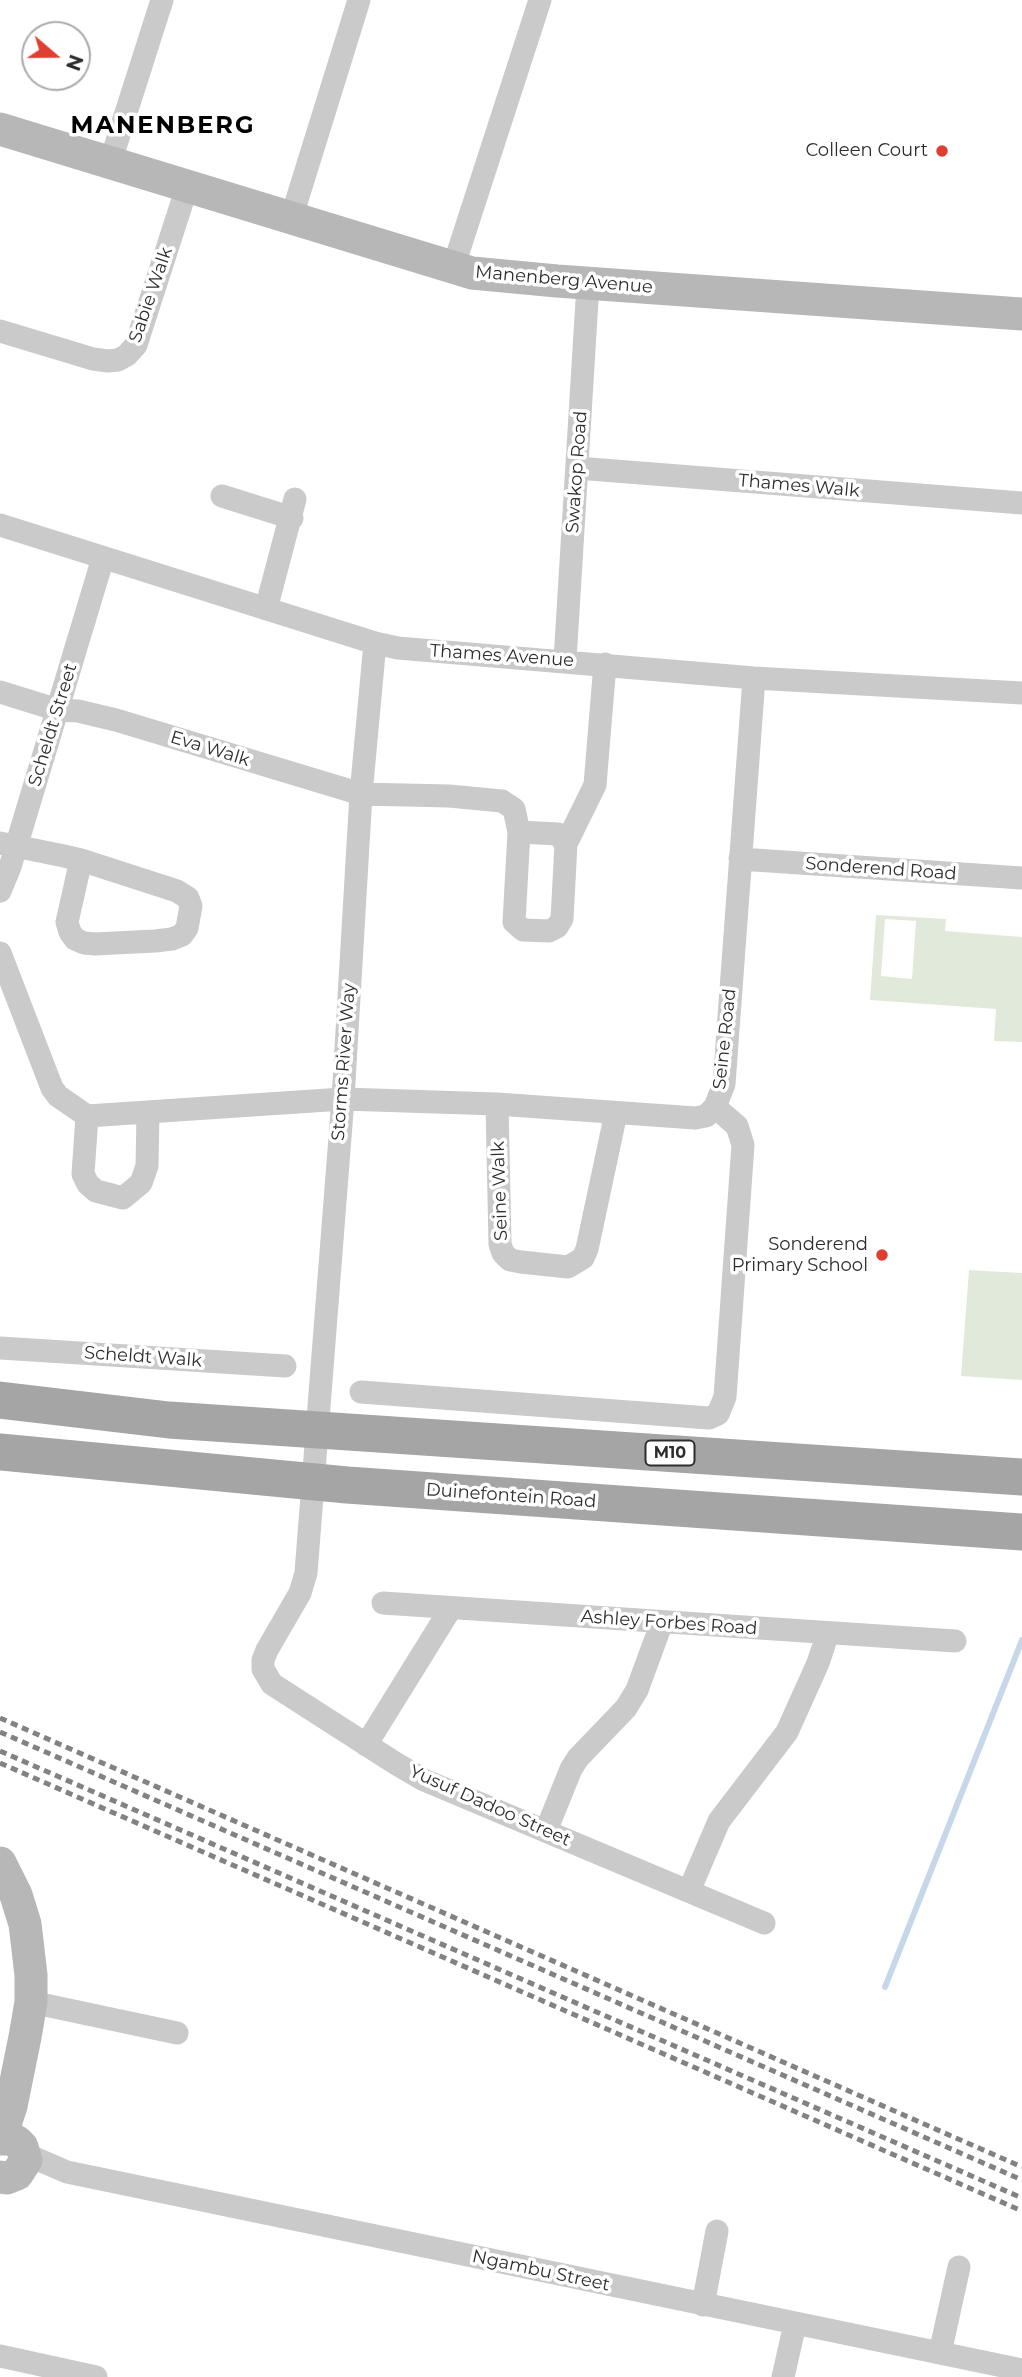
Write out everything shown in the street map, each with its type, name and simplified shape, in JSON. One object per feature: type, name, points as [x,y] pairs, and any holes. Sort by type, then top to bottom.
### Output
[{"type":"main road","name":"M10","points":[[0,1400],[169,1420],[1022,1477]]},
{"type":"main road","name":"Duinefontein Road","points":[[0,1452],[313,1482],[1022,1532]]},
{"type":"street","points":[[110,163],[162,0]]},
{"type":"street","points":[[291,219],[359,0]]},
{"type":"street","points":[[453,268],[540,0]]},
{"type":"street","name":"Manenberg Avenue","points":[[0,129],[453,268],[490,276],[1022,313]]},
{"type":"street","name":"Sabie Walk","points":[[0,331],[93,359],[118,360],[127,355],[136,345],[187,187]]},
{"type":"street","name":"Swakop Road","points":[[565,660],[588,284]]},
{"type":"street","name":"Thames Walk","points":[[577,468],[1022,503]]},
{"type":"street","points":[[222,496],[293,509],[265,608]]},
{"type":"street","name":"Thames Avenue","points":[[0,525],[375,643],[424,651],[565,660],[754,678],[1022,693]]},
{"type":"street","name":"Scheldt Street","points":[[0,891],[8,844],[58,710],[103,558]]},
{"type":"street","name":"Storms River Way","points":[[313,1482],[343,1099],[361,794],[375,643]]},
{"type":"street","points":[[361,794],[449,796],[502,801],[514,809],[519,832],[514,922],[523,930],[550,931],[557,927],[562,919],[566,844],[595,785],[605,664]]},
{"type":"street","name":"Seine Road","points":[[87,1116],[343,1099],[497,1104],[695,1118],[706,1116],[715,1107],[724,1084],[754,678]]},
{"type":"street","name":"Eva Walk","points":[[0,692],[58,710],[78,711],[116,720],[361,794]]},
{"type":"street","points":[[519,832],[558,834],[566,844]]},
{"type":"street","points":[[8,844],[81,860],[177,891],[188,898],[191,906],[187,928],[182,935],[173,939],[155,942],[95,944],[75,939],[67,922],[81,860]]},
{"type":"street","name":"Sonderend Road","points":[[740,859],[1022,878]]},
{"type":"street","points":[[0,953],[52,1088],[58,1096],[87,1116],[83,1174],[88,1184],[96,1191],[123,1198],[141,1184],[147,1166],[148,1113]]},
{"type":"street","name":"Seine Walk","points":[[497,1104],[500,1244],[503,1253],[510,1260],[568,1267],[583,1258],[587,1249],[616,1113]]},
{"type":"street","points":[[361,1392],[709,1418],[718,1414],[724,1397],[743,1145],[737,1126],[715,1107]]},
{"type":"street","name":"Scheldt Walk","points":[[0,1348],[285,1366]]},
{"type":"street","name":"Yusuf Dadoo Street","points":[[313,1482],[304,1583],[263,1660],[263,1669],[272,1684],[424,1780],[764,1923]]},
{"type":"street","name":"Ashley Forbes Road","points":[[383,1603],[955,1641]]},
{"type":"street","points":[[366,1745],[451,1608]]},
{"type":"street","points":[[546,1831],[566,1779],[578,1758],[626,1708],[637,1690],[662,1622]]},
{"type":"street","points":[[690,1891],[719,1822],[787,1732],[818,1663],[828,1633]]},
{"type":"street","points":[[0,1863],[16,1895],[30,1952],[31,2002],[11,2106],[9,2162]]},
{"type":"street","points":[[31,2002],[177,2033]]},
{"type":"street","name":"Ngambu Street","points":[[9,2162],[940,2353],[1016,2372]]},
{"type":"street","points":[[703,2305],[717,2231]]},
{"type":"street","points":[[940,2353],[959,2267]]},
{"type":"street","points":[[783,2377],[795,2324]]},
{"type":"street","points":[[0,2356],[96,2377]]},
{"type":"green space","points":[[876,915],[946,919],[945,931],[1022,937],[1022,1042],[994,1041],[996,1009],[870,1000]],"holes":[[[885,919],[916,921],[912,979],[881,976]]]},
{"type":"green space","points":[[969,1270],[1022,1273],[1022,1380],[961,1376]]},
{"type":"waterway","points":[[885,1987],[1022,1640]]},
{"type":"railway","points":[[0,1718],[1022,2167]]},
{"type":"railway","points":[[0,1732],[1022,2180]]},
{"type":"railway","points":[[0,1751],[1022,2198]]},
{"type":"railway","points":[[0,1763],[1022,2211]]},
{"type":"place","name":"Colleen Court","points":[[942,151]]},
{"type":"place","name":"Sonderend Primary School","points":[[882,1255]]},
{"type":"district","name":"MANENBERG","points":[[163,126]]}]
